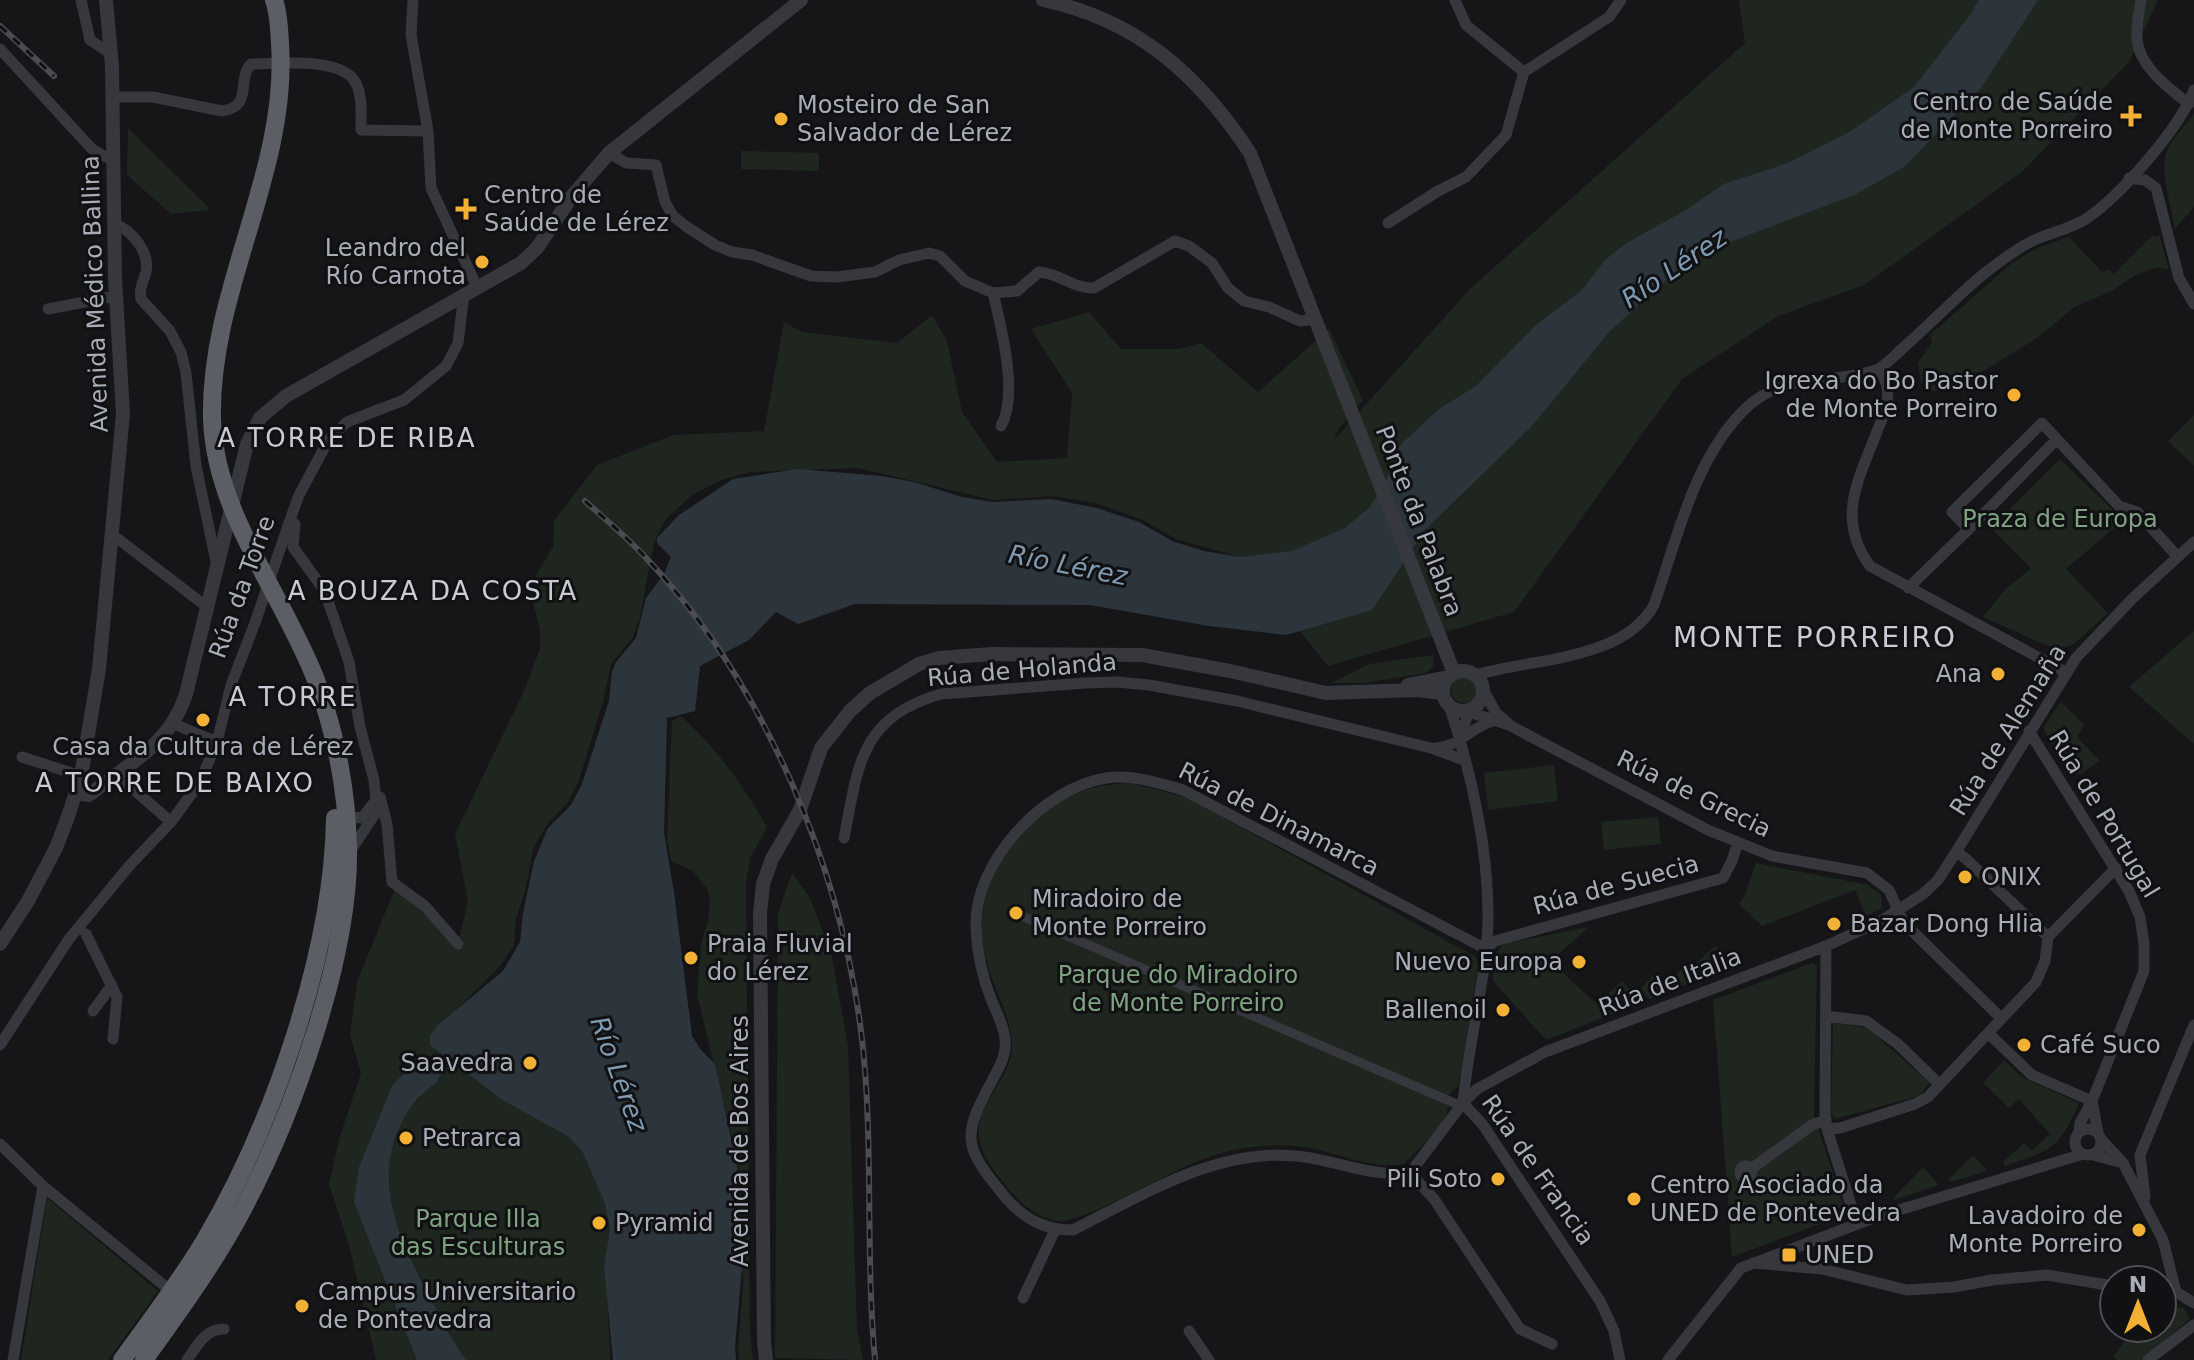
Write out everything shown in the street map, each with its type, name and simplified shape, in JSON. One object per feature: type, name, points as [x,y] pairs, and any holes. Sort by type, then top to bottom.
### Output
[{"type":"highway","points":[[144,1360],[221,1248],[267,1158],[299,1080],[321,1011],[340,933],[348,853],[336,741],[307,658],[241,527],[222,478],[215,451],[212,417],[224,315],[271,147],[279,97],[281,61],[276,3]]},
{"type":"highway","points":[[122,1360],[205,1241],[251,1152],[303,1008],[322,931],[334,853],[333,788],[325,744],[288,622]]},
{"type":"street","points":[[81,0],[90,40],[111,54]]},
{"type":"street","name":"Avenida Médico Ballina","points":[[0,944],[28,901],[56,848],[76,793],[99,669],[123,414],[116,296],[113,102],[106,0]]},
{"type":"street","points":[[413,0],[411,35],[428,131],[431,188],[471,290]]},
{"type":"street","points":[[76,793],[89,795],[162,739],[174,724],[186,694],[247,444],[260,418],[276,403],[530,256],[572,196],[609,153],[801,0]]},
{"type":"street","name":"Ponte da Palabra","points":[[1043,0],[1094,15],[1154,47],[1210,98],[1250,153],[1444,647],[1451,675]]},
{"type":"street","points":[[1455,0],[1466,25],[1524,72]]},
{"type":"street","points":[[1388,223],[1466,177],[1506,135],[1524,72],[1609,17],[1621,0]]},
{"type":"street","points":[[2141,0],[2138,47],[2155,76],[2189,104]]},
{"type":"street","points":[[0,49],[92,149],[112,164]]},
{"type":"street","points":[[113,102],[153,97],[222,111],[233,109],[240,101],[246,69],[251,64],[314,64],[343,69],[356,82],[361,130],[428,131]]},
{"type":"street","points":[[1476,675],[1594,649],[1632,633],[1654,605],[1707,460],[1743,411],[1757,398],[1794,382],[1879,369],[2001,260],[2032,241],[2065,230],[2086,218],[2129,178],[2189,104],[2194,90]]},
{"type":"street","points":[[609,153],[626,163],[656,165],[665,202],[673,216],[707,240],[732,252],[752,255],[811,276],[875,272],[899,260],[929,253],[940,256],[965,281],[993,293],[1017,291],[1039,272],[1094,288],[1175,241],[1189,246],[1212,263],[1228,288],[1244,301],[1269,307],[1300,321],[1316,319]]},
{"type":"street","points":[[2129,178],[2145,180],[2156,188],[2179,278],[2190,288],[2194,304]]},
{"type":"street","points":[[114,224],[126,229],[145,255],[141,299],[170,331],[181,352],[196,466],[218,559]]},
{"type":"street","name":"Rúa da Torre","points":[[0,1045],[80,934],[96,906],[171,822],[200,782],[217,742],[231,685],[296,503],[322,451],[340,427],[404,400],[424,387],[452,358],[471,290]]},
{"type":"street","points":[[993,293],[1005,346],[1008,378],[1007,404],[1001,426]]},
{"type":"street","points":[[48,309],[116,296]]},
{"type":"street","points":[[1879,369],[1887,386],[1886,406],[1853,497],[1852,532],[1860,552],[1870,566],[2067,673]]},
{"type":"street","points":[[1969,529],[1952,512],[2042,423],[2119,506],[2137,512],[2178,557]]},
{"type":"street","points":[[1908,588],[2057,439]]},
{"type":"street","points":[[296,503],[293,547],[324,590],[349,662],[375,795],[375,815],[348,853]]},
{"type":"street","points":[[113,535],[207,607]]},
{"type":"street","name":"Rúa de Alemaña","points":[[1899,911],[1938,880],[2076,658],[2133,598],[2194,542]]},
{"type":"street","name":"Avenida de Bos Aires","points":[[766,1360],[760,914],[763,884],[772,859],[800,810],[821,748],[850,711],[888,681],[919,664],[939,658],[992,654],[1142,655],[1326,693],[1417,690],[1446,699]]},
{"type":"street","points":[[1446,699],[1458,710],[1469,710],[1479,703],[1483,685],[1476,675],[1464,670],[1451,675],[1446,699],[1460,740],[1486,871],[1486,949]]},
{"type":"street","name":"Avenida de Bos Aires","points":[[1364,693],[1451,675]]},
{"type":"street","name":"Rúa de Holanda","points":[[844,838],[859,763],[867,744],[897,713],[919,700],[941,694],[1085,683],[1139,684],[1237,701],[1431,748],[1464,760]]},
{"type":"street","name":"Rúa de Grecia","points":[[1484,691],[1496,713],[1509,725]]},
{"type":"street","points":[[1460,740],[1469,710]]},
{"type":"street","name":"Rúa de Grecia","points":[[1469,710],[1509,725],[1708,830],[1772,856],[1867,873],[1889,890],[1904,923],[2001,1018]]},
{"type":"street","name":"Rúa de Holanda","points":[[1431,748],[1444,748],[1493,721]]},
{"type":"street","points":[[174,724],[217,742]]},
{"type":"street","points":[[1431,748],[1443,743],[1456,726]]},
{"type":"street","name":"Rúa de Portugal","points":[[2029,731],[2116,868],[2140,917],[2144,944],[2144,971],[2092,1101],[2080,1123],[2077,1137],[2051,1162]]},
{"type":"street","points":[[22,757],[81,776]]},
{"type":"street","points":[[116,774],[171,822]]},
{"type":"street","name":"Rúa de Dinamarca","points":[[1055,1230],[1032,1221],[1012,1205],[974,1155],[970,1127],[1002,1063],[1006,1048],[1005,1036],[980,967],[977,905],[985,880],[1000,853],[1028,819],[1058,797],[1086,782],[1109,777],[1146,780],[1183,790],[1486,949]]},
{"type":"street","points":[[346,816],[362,818],[375,795]]},
{"type":"street","points":[[375,795],[384,810],[392,882],[425,906],[458,944]]},
{"type":"street","name":"Rúa de Suecia","points":[[1486,949],[1495,941],[1723,878],[1738,842]]},
{"type":"street","points":[[1956,852],[2048,937]]},
{"type":"street","points":[[1751,1169],[1812,1125],[1827,1124],[1840,1128],[1928,1097],[2041,973],[2048,937],[2116,868]]},
{"type":"street","name":"Rúa de Italia","points":[[1462,1105],[1477,1089],[1545,1052],[1826,946],[1899,911]]},
{"type":"street","points":[[1023,1298],[1055,1230],[1073,1230],[1197,1171],[1228,1160],[1294,1155],[1375,1172],[1410,1173],[1462,1105],[1024,917]]},
{"type":"street","points":[[80,934],[117,997],[113,1039]]},
{"type":"street","points":[[1826,946],[1827,1124],[1857,1224]]},
{"type":"street","name":"Rúa de Francia","points":[[1486,949],[1462,1105],[1491,1137],[1600,1301],[1614,1331],[1620,1360]]},
{"type":"street","points":[[93,1011],[112,985]]},
{"type":"street","points":[[1826,1016],[1866,1021],[1898,1044],[1939,1084]]},
{"type":"street","points":[[2143,1203],[2140,1155],[2194,1025]]},
{"type":"street","points":[[1988,1033],[2032,1075],[2092,1101],[2100,1136],[2098,1151],[2088,1154]]},
{"type":"street","points":[[2123,1163],[2076,1148],[2077,1137],[2086,1129],[2100,1136],[2123,1163],[2163,1240],[2169,1264]]},
{"type":"street","points":[[0,1144],[43,1186],[172,1292]]},
{"type":"street","name":"Rúa de Portugal","points":[[1752,1263],[1857,1224],[2051,1162],[2088,1154]]},
{"type":"street","points":[[1410,1173],[1434,1199],[1520,1329],[1552,1344]]},
{"type":"street","points":[[13,1360],[43,1186]]},
{"type":"street","points":[[1668,1360],[1741,1268],[1752,1263],[1822,1269],[1907,1290],[2047,1275],[2098,1283]]},
{"type":"street","points":[[2148,1360],[2194,1325]]},
{"type":"street","points":[[187,1360],[205,1335],[216,1329],[224,1329]]},
{"type":"street","points":[[1189,1331],[1209,1360]]},
{"type":"green space","name":"Parque Illa das Esculturas","points":[[1739,0],[2158,0],[2129,62],[2022,172],[1864,285],[1778,316],[1682,379],[1514,612],[1328,666],[1240,557],[1176,539],[1143,520],[1096,503],[1053,496],[993,500],[858,468],[751,472],[721,480],[692,495],[665,520],[654,543],[640,617],[633,637],[611,664],[579,780],[568,802],[549,822],[534,846],[516,919],[514,945],[499,967],[430,1036],[511,1105],[569,1137],[582,1151],[603,1198],[610,1228],[604,1266],[610,1360],[376,1360],[349,1245],[329,1184],[340,1136],[361,1073],[350,1035],[357,982],[396,886],[458,943],[468,901],[455,834],[523,693],[540,649],[540,630],[529,587],[553,547],[554,521],[597,465],[673,435],[764,431],[784,322],[802,332],[897,343],[932,315],[947,341],[962,412],[997,462],[1067,458],[1072,393],[1031,329],[1089,312],[1121,349],[1179,349],[1201,343],[1258,392],[1329,329],[1363,400],[1338,430],[1334,440],[1470,289],[1745,43]]},
{"type":"green space","points":[[2194,114],[2194,207],[2175,229],[2165,178],[2165,159],[2172,141]]},
{"type":"green space","points":[[128,128],[208,210],[171,214],[127,175]]},
{"type":"green space","points":[[741,151],[819,153],[819,171],[741,169]]},
{"type":"green space","points":[[2159,234],[2169,270],[2157,267],[2076,306],[2037,338],[1955,389],[1930,391],[1921,382],[1918,363],[1932,343],[1930,335],[2012,263],[2039,247],[2069,237],[2102,272],[2110,269],[2114,274],[2153,235],[2157,237]]},
{"type":"green space","points":[[2194,415],[2194,466],[2168,441]]},
{"type":"green space","name":"Praza de Europa","points":[[2060,459],[2123,520],[2066,569],[2108,613],[2073,645],[2055,649],[1983,617],[2005,590],[2031,568],[1991,528]]},
{"type":"green space","points":[[2194,631],[2194,744],[2129,687]]},
{"type":"green space","points":[[1433,655],[1434,666],[1426,673],[1364,683],[1331,683],[1369,664]]},
{"type":"green space","points":[[1464,677],[1473,681],[1477,690],[1473,699],[1464,703],[1455,699],[1451,690],[1455,681]]},
{"type":"green space","points":[[2061,702],[2085,725],[2077,737],[2100,761],[2081,774],[2071,774],[2044,731]]},
{"type":"green space","points":[[681,716],[728,768],[767,827],[750,858],[746,884],[750,1333],[753,1360],[739,1360],[738,1350],[743,1283],[738,1162],[697,995],[701,944],[710,899],[707,889],[693,871],[671,861],[667,839],[672,721]]},
{"type":"green space","points":[[1554,765],[1558,801],[1488,810],[1484,773]]},
{"type":"green space","name":"Parque do Miradoiro de Monte Porreiro","points":[[1131,783],[1188,798],[1476,957],[1478,965],[1458,1087],[1450,1096],[1446,1115],[1439,1127],[1404,1164],[1366,1162],[1303,1147],[1252,1147],[1201,1160],[1087,1214],[1057,1221],[1028,1208],[1000,1178],[984,1154],[979,1134],[981,1117],[1006,1071],[1011,1054],[1011,1034],[990,974],[982,935],[988,888],[1011,845],[1046,811],[1089,789]]},
{"type":"green space","points":[[1658,817],[1661,844],[1604,850],[1601,822]]},
{"type":"green space","points":[[1756,863],[1868,885],[1881,895],[1882,908],[1866,916],[1855,890],[1762,926],[1739,904]]},
{"type":"green space","points":[[792,873],[810,898],[831,952],[848,1046],[857,1329],[863,1360],[775,1358],[778,913]]},
{"type":"green space","points":[[1589,927],[1553,959],[1567,977],[1597,1004],[1622,981],[1641,1003],[1546,1040],[1493,981],[1494,956],[1503,944]]},
{"type":"green space","points":[[1715,946],[1741,965],[1706,978],[1693,966]]},
{"type":"green space","points":[[1812,963],[1817,965],[1814,1115],[1846,1214],[1732,1257],[1713,1000]]},
{"type":"green space","points":[[1683,968],[1697,980],[1649,999],[1641,989],[1652,976],[1664,986]]},
{"type":"green space","points":[[1833,1023],[1873,1033],[1930,1083],[1918,1096],[1835,1119],[1831,1113]]},
{"type":"green space","points":[[2004,1060],[2023,1078],[2079,1103],[2066,1130],[2052,1146],[2005,1166],[2003,1162],[2024,1143],[2032,1150],[2050,1134],[2019,1099],[2009,1108],[1983,1083]]},
{"type":"green space","points":[[1973,1155],[1987,1171],[1951,1182],[1949,1179]]},
{"type":"green space","points":[[1923,1167],[1939,1185],[1894,1200],[1893,1198]]},
{"type":"green space","points":[[47,1198],[158,1291],[108,1360],[21,1360]]},
{"type":"green space","points":[[2178,1307],[2184,1308],[2190,1319],[2178,1329]]},
{"type":"green space","points":[[2122,1344],[2161,1344],[2143,1360],[2117,1360],[2113,1357]]},
{"type":"water","name":"Río Lérez","points":[[1979,0],[2038,0],[1981,88],[1904,167],[1854,195],[1693,256],[1610,331],[1532,426],[1425,530],[1372,610],[1286,635],[1209,626],[1090,605],[855,604],[798,624],[776,612],[749,640],[700,666],[695,711],[667,718],[664,833],[692,1036],[715,1064],[737,1166],[742,1267],[736,1360],[613,1360],[604,1266],[610,1228],[604,1201],[582,1151],[569,1137],[504,1101],[430,1045],[430,1035],[503,971],[520,942],[534,861],[548,828],[571,805],[582,784],[609,701],[612,672],[616,662],[636,638],[646,598],[664,574],[671,557],[657,543],[657,538],[679,515],[733,479],[798,469],[882,476],[993,502],[1051,499],[1097,508],[1139,522],[1172,541],[1204,551],[1240,557],[1292,551],[1345,528],[1370,507],[1391,471],[1398,447],[1439,409],[1476,386],[1535,326],[1582,290],[1605,260],[1625,244],[1686,210],[1724,184],[1788,163],[1851,131],[1914,87]]},
{"type":"water","points":[[415,1062],[439,1080],[415,1102],[399,1129],[391,1152],[390,1199],[414,1267],[466,1360],[417,1360],[354,1202],[359,1167],[392,1086]]},
{"type":"waterway","points":[[423,1085],[448,1060],[462,1054]]},
{"type":"railway","points":[[0,26],[54,76]]},
{"type":"railway","points":[[585,501],[647,559],[689,609],[728,663],[762,721],[816,845],[837,910],[862,1039],[868,1119],[870,1280],[875,1360]]},
{"type":"place","name":"Centro de Saúde de Monte Porreiro","points":[[2131,116]]},
{"type":"place","name":"Mosteiro de San Salvador de Lérez","points":[[781,119]]},
{"type":"place","name":"Centro de Saúde de Lérez","points":[[466,209]]},
{"type":"place","name":"Leandro del Río Carnota","points":[[482,262]]},
{"type":"place","name":"Igrexa do Bo Pastor de Monte Porreiro","points":[[2014,395]]},
{"type":"place","name":"Ana","points":[[1998,674]]},
{"type":"place","name":"Casa da Cultura de Lérez","points":[[203,720]]},
{"type":"place","name":"ONIX","points":[[1965,877]]},
{"type":"place","name":"Miradoiro de Monte Porreiro","points":[[1016,913]]},
{"type":"place","name":"Bazar Dong Hlia","points":[[1834,924]]},
{"type":"place","name":"Praia Fluvial do Lérez","points":[[691,958]]},
{"type":"place","name":"Nuevo Europa","points":[[1579,962]]},
{"type":"place","name":"Ballenoil","points":[[1503,1010]]},
{"type":"place","name":"Café Suco","points":[[2024,1045]]},
{"type":"place","name":"Saavedra","points":[[530,1063]]},
{"type":"place","name":"Petrarca","points":[[406,1138]]},
{"type":"place","name":"Pili Soto","points":[[1498,1179]]},
{"type":"place","name":"Centro Asociado da UNED de Pontevedra","points":[[1634,1199]]},
{"type":"place","name":"Pyramid","points":[[599,1223]]},
{"type":"place","name":"Lavadoiro de Monte Porreiro","points":[[2139,1230]]},
{"type":"place","name":"UNED","points":[[1789,1255]]},
{"type":"place","name":"Campus Universitario de Pontevedra","points":[[302,1306]]},
{"type":"district","name":"A TORRE DE RIBA","points":[[347,438]]},
{"type":"district","name":"A BOUZA DA COSTA","points":[[433,591]]},
{"type":"district","name":"MONTE PORREIRO","points":[[1815,637]]},
{"type":"district","name":"A TORRE","points":[[293,697]]},
{"type":"district","name":"A TORRE DE BAIXO","points":[[175,783]]}]
